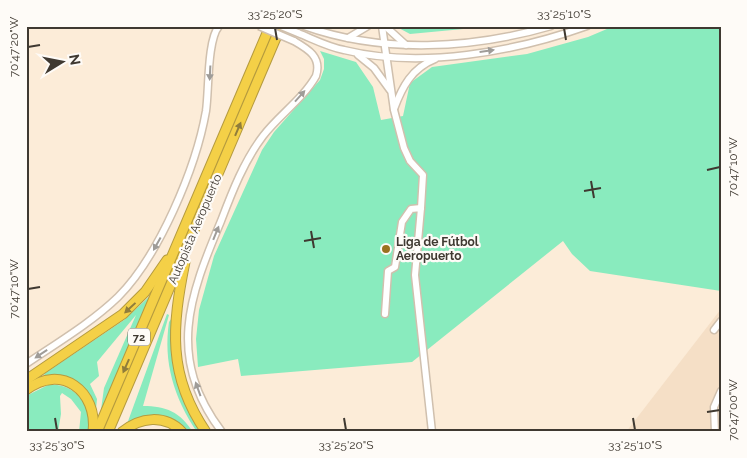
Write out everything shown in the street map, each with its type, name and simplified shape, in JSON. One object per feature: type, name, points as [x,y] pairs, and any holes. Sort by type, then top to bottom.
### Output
[{"type":"highway","name":"Autopista Aeropuerto","points":[[98,432],[270,26]]},
{"type":"highway","name":"Autopista Aeropuerto","points":[[108,432],[281,26]]},
{"type":"highway","points":[[26,380],[113,322],[131,307],[152,283],[179,241]]},
{"type":"highway","points":[[188,246],[176,310],[175,351],[185,395],[206,432]]},
{"type":"highway","points":[[26,390],[48,380],[65,381],[75,386],[85,395],[92,407],[93,432]]},
{"type":"highway","points":[[122,432],[139,422],[155,419],[170,423],[182,432]]},
{"type":"street","points":[[26,364],[108,305],[137,275],[157,245],[180,192],[201,133],[208,96],[212,40],[219,26]]},
{"type":"street","points":[[222,432],[205,405],[191,364],[188,334],[191,300],[197,279],[224,211],[253,151],[316,76],[317,63],[314,55],[294,41],[259,26]]},
{"type":"street","points":[[281,26],[354,53],[386,57],[438,57],[512,47],[588,26]]},
{"type":"street","points":[[304,26],[347,39],[407,46],[487,40],[551,26]]},
{"type":"street","points":[[347,39],[357,35],[368,26]]},
{"type":"street","points":[[383,26],[394,110],[404,148],[410,161],[423,175],[424,182],[415,275],[432,432]]},
{"type":"street","points":[[383,26],[407,46]]},
{"type":"street","points":[[354,53],[369,63],[391,91]]},
{"type":"street","points":[[394,110],[409,78],[424,64],[438,57]]},
{"type":"street","points":[[384,314],[388,271],[395,267],[402,222],[411,209],[422,208]]},
{"type":"street","points":[[714,330],[721,321]]},
{"type":"street","points":[[717,428],[714,407],[721,391]]},
{"type":"shaded area","points":[[721,309],[721,432],[626,432]]},
{"type":"green space","points":[[395,26],[495,26],[410,34]]},
{"type":"green space","points":[[614,26],[721,26],[721,291],[590,271],[572,254],[563,241],[412,362],[241,376],[238,359],[198,367],[196,339],[199,310],[214,256],[262,150],[274,132],[320,80],[324,69],[324,59],[320,51],[356,62],[373,87],[381,120],[403,116],[410,83],[432,67],[527,54],[588,37]]},
{"type":"green space","points":[[151,295],[154,297],[100,417],[104,388],[136,315],[97,362],[99,376],[90,384],[97,399],[96,409],[87,394],[47,378],[44,374],[124,320]]},
{"type":"green space","points":[[167,314],[169,315],[143,406],[159,407],[178,415],[193,432],[185,432],[176,423],[127,424]]},
{"type":"green space","points":[[172,318],[171,343],[175,373],[202,432],[197,432],[189,419],[176,393],[172,379],[169,365],[168,337],[169,322]]},
{"type":"green space","points":[[48,385],[66,387],[80,398],[88,413],[89,432],[79,432],[81,412],[71,399],[62,393],[60,396],[61,414],[58,432],[26,432],[26,396]]},
{"type":"place","name":"Liga de Fútbol Aeropuerto","points":[[386,249]]}]
